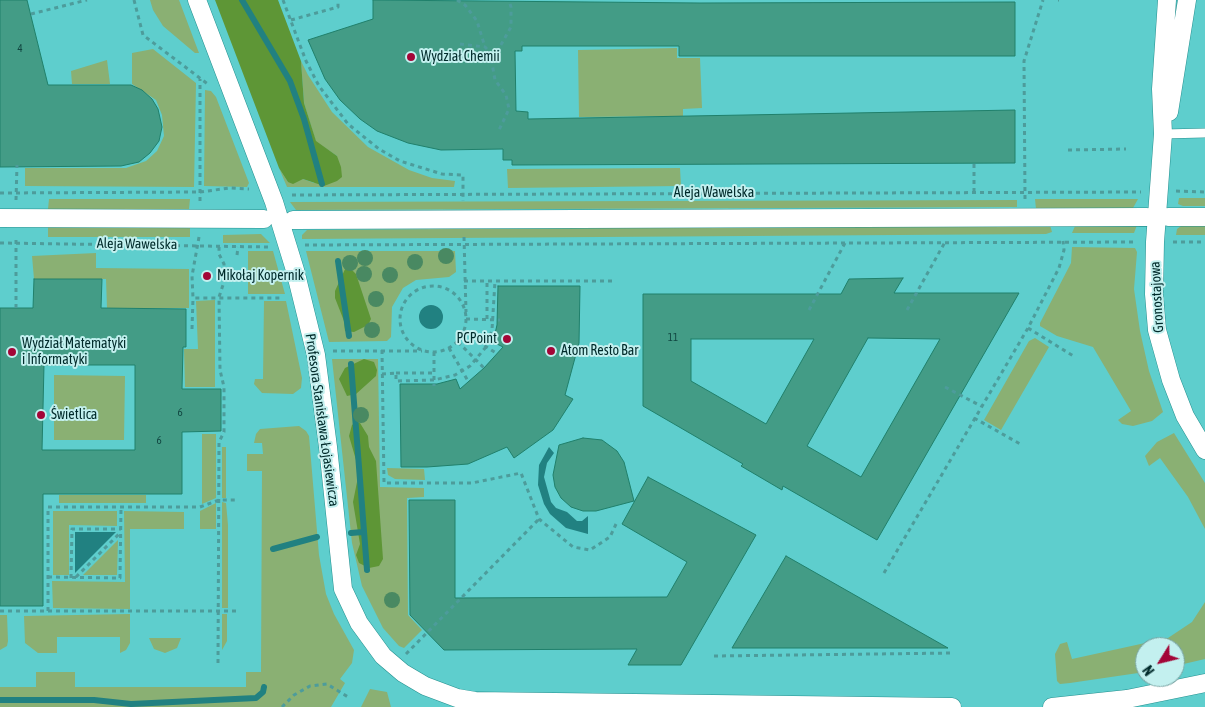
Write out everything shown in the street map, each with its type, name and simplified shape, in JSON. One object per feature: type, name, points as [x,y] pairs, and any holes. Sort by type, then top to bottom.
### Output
[{"type":"street","name":"Profesora Stanisława Łojasiewicza","points":[[196,0],[274,202],[298,280],[316,355],[343,589],[359,624],[383,656],[416,681],[439,692],[475,701],[952,707]]},
{"type":"street","name":"Gronostajowa","points":[[1167,0],[1161,89],[1163,134],[1155,242],[1154,294],[1157,330],[1171,380],[1185,416],[1205,450]]},
{"type":"street","name":"Gronostajowa","points":[[1163,134],[1170,107],[1187,0]]},
{"type":"street","name":"Aleja Wawelska","points":[[293,220],[1147,217]]},
{"type":"street","points":[[1168,217],[1205,217]]},
{"type":"street","name":"Aleja Wawelska","points":[[0,218],[264,219]]},
{"type":"street","points":[[1052,707],[1127,699],[1205,683]]},
{"type":"lane","points":[[1163,134],[1205,133]]},
{"type":"path","points":[[31,14],[87,0]]},
{"type":"path","points":[[134,0],[143,36],[212,88]]},
{"type":"path","points":[[283,0],[306,61],[318,86],[348,124],[380,149],[400,161],[442,174],[463,175],[466,319],[464,333],[458,342],[449,348],[434,352],[382,350],[327,351],[316,355]]},
{"type":"path","points":[[291,20],[338,7],[338,0]]},
{"type":"path","points":[[457,0],[465,5],[478,21],[485,47],[493,59],[495,80],[506,95],[509,109],[500,130]]},
{"type":"path","points":[[493,59],[511,27],[511,7],[508,0]]},
{"type":"path","points":[[1025,191],[1024,62],[1043,0]]},
{"type":"path","points":[[460,44],[485,47]]},
{"type":"path","points":[[1068,150],[1126,149]]},
{"type":"path","points":[[974,160],[974,192]]},
{"type":"path","points":[[0,193],[200,192],[230,188],[253,190]]},
{"type":"path","points":[[1176,191],[1205,192]]},
{"type":"path","name":"Aleja Wawelska","points":[[285,195],[1144,192]]},
{"type":"path","points":[[884,573],[980,406],[1028,328],[1059,268],[1064,250],[1065,218]]},
{"type":"path","points":[[808,310],[845,242]]},
{"type":"path","points":[[907,310],[945,242]]},
{"type":"path","points":[[301,245],[1142,242]]},
{"type":"path","points":[[1173,242],[1205,242]]},
{"type":"path","name":"Aleja Wawelska","points":[[0,243],[275,247]]},
{"type":"path","points":[[218,663],[219,442],[224,432],[224,387],[220,370],[220,297],[224,282],[224,264],[219,254],[219,246]]},
{"type":"path","points":[[237,255],[238,247]]},
{"type":"path","points":[[464,281],[614,281]]},
{"type":"path","points":[[486,319],[487,281]]},
{"type":"path","points":[[396,373],[396,381],[434,380],[462,371],[476,360],[486,347],[494,319],[495,281]]},
{"type":"path","points":[[429,352],[414,345],[403,333],[400,322],[406,301],[423,288],[434,286],[444,288],[454,294],[466,312]]},
{"type":"path","points":[[237,297],[289,298]]},
{"type":"path","points":[[192,329],[193,298]]},
{"type":"path","points":[[466,319],[500,320]]},
{"type":"path","points":[[1028,328],[1074,357]]},
{"type":"path","points":[[464,333],[496,353]]},
{"type":"path","points":[[458,342],[484,368]]},
{"type":"path","points":[[449,348],[468,381]]},
{"type":"path","points":[[382,350],[384,483],[472,483],[521,473],[539,519],[574,547],[590,550],[610,537],[616,524]]},
{"type":"path","points":[[434,352],[434,386]]},
{"type":"path","points":[[382,374],[434,373]]},
{"type":"path","points":[[945,387],[980,406]]},
{"type":"path","points":[[974,418],[1022,445]]},
{"type":"path","points":[[48,611],[48,507],[200,507],[219,500],[236,500]]},
{"type":"path","points":[[48,578],[120,578],[121,507]]},
{"type":"path","points":[[405,655],[539,519]]},
{"type":"path","points":[[73,578],[72,529],[121,530]]},
{"type":"path","points":[[73,578],[121,530]]},
{"type":"path","points":[[0,611],[237,611]]},
{"type":"path","points":[[714,656],[954,654]]},
{"type":"path","points":[[282,707],[294,696],[310,686],[328,684],[348,697]]},
{"type":"shaded area","points":[[0,0],[1205,0],[1205,707],[0,707]]},
{"type":"shaded area","points":[[431,305],[436,306],[442,312],[442,322],[436,328],[431,329],[426,328],[420,322],[419,317],[420,312],[426,306]]},
{"type":"shaded area","points":[[549,447],[554,453],[547,463],[544,477],[551,502],[556,508],[567,512],[577,521],[582,521],[588,516],[588,534],[566,528],[550,514],[544,504],[538,485],[539,465]]},
{"type":"shaded area","points":[[75,532],[116,532],[75,573]]},
{"type":"green space","points":[[150,0],[179,0],[199,53],[195,53],[163,26],[153,10]]},
{"type":"green space","points":[[215,0],[278,0],[301,61],[304,103],[316,141],[337,156],[341,167],[342,177],[337,181],[324,186],[303,179],[293,184],[288,182],[279,168]]},
{"type":"green space","points":[[677,48],[677,58],[700,58],[702,108],[683,109],[683,116],[579,117],[578,50]]},
{"type":"green space","points":[[153,49],[196,83],[194,187],[25,186],[25,168],[126,168],[146,161],[157,151],[164,136],[162,115],[156,100],[132,84],[132,53]]},
{"type":"green space","points":[[107,60],[110,84],[72,84],[71,71]]},
{"type":"green space","points":[[301,61],[332,112],[368,147],[409,170],[432,178],[455,181],[454,187],[287,187],[279,168],[288,182],[303,179],[314,183],[337,156],[316,142],[304,103]]},
{"type":"green space","points":[[205,90],[211,91],[216,97],[249,183],[247,187],[204,186]]},
{"type":"green space","points":[[680,168],[681,186],[508,188],[507,169]]},
{"type":"green space","points":[[1179,198],[1205,198],[1205,206],[1183,206],[1178,204]]},
{"type":"green space","points":[[49,199],[190,199],[189,209],[48,209]]},
{"type":"green space","points":[[1035,199],[1138,199],[1133,208],[1036,209]]},
{"type":"green space","points":[[1017,200],[1017,207],[296,210],[290,202]]},
{"type":"green space","points":[[1050,225],[1052,232],[1046,234],[302,239],[302,235],[307,230]]},
{"type":"green space","points":[[1137,225],[1134,233],[1072,233],[1075,226]]},
{"type":"green space","points":[[1181,226],[1205,226],[1205,235],[1176,235],[1177,229]]},
{"type":"green space","points":[[48,227],[190,227],[190,237],[48,237]]},
{"type":"green space","points":[[261,234],[270,243],[223,243],[223,235]]},
{"type":"green space","points":[[1072,247],[1135,248],[1137,252],[1134,289],[1140,331],[1149,371],[1163,412],[1152,421],[1133,426],[1122,424],[1118,420],[1131,411],[1093,347],[1057,336],[1040,326],[1071,263]]},
{"type":"green space","points":[[248,251],[273,251],[285,294],[248,294]]},
{"type":"green space","points":[[306,251],[455,251],[456,272],[449,277],[416,280],[403,288],[392,307],[391,337],[387,341],[329,342]]},
{"type":"green space","points":[[96,253],[96,268],[189,269],[189,308],[107,308],[106,279],[34,279],[32,256]]},
{"type":"green space","points":[[346,267],[349,267],[356,274],[371,319],[368,325],[354,332],[345,331],[344,321],[335,298],[335,291]]},
{"type":"green space","points":[[215,300],[215,387],[185,387],[184,349],[198,349],[196,301]]},
{"type":"green space","points":[[264,301],[286,301],[302,378],[301,388],[293,394],[262,393],[254,384],[255,379],[263,379]]},
{"type":"green space","points":[[1035,338],[1049,347],[1001,430],[984,420],[1029,341]]},
{"type":"green space","points":[[332,359],[378,359],[380,487],[424,488],[424,497],[407,498],[408,615],[422,630],[404,648],[399,646],[383,628],[362,586],[352,543]]},
{"type":"green space","points":[[364,359],[374,362],[377,370],[376,376],[356,394],[347,396],[339,379],[345,368]]},
{"type":"green space","points":[[54,375],[125,376],[124,440],[54,440]]},
{"type":"green space","points":[[356,422],[360,423],[368,436],[369,447],[376,461],[383,559],[379,566],[369,568],[359,563],[356,555],[360,544],[353,502],[358,477],[356,460],[349,436],[352,425]]},
{"type":"green space","points":[[299,426],[309,436],[319,555],[326,594],[334,614],[354,650],[352,663],[340,679],[345,683],[331,707],[0,707],[0,687],[36,687],[36,672],[75,672],[75,687],[246,687],[246,672],[261,672],[262,471],[247,471],[247,454],[263,454],[262,443],[254,443],[256,434],[260,429]]},
{"type":"green space","points":[[1174,433],[1205,483],[1205,529],[1188,497],[1160,458],[1149,466],[1145,456],[1157,442]]},
{"type":"green space","points":[[202,434],[216,434],[216,498],[202,504]]},
{"type":"green space","points":[[222,447],[226,447],[226,498],[222,498]]},
{"type":"green space","points":[[387,468],[424,469],[425,480],[395,479],[388,475]]},
{"type":"green space","points":[[59,495],[146,495],[146,503],[59,503]]},
{"type":"green space","points":[[222,502],[226,503],[228,525],[228,608],[222,608]]},
{"type":"green space","points":[[216,503],[216,529],[200,529],[200,511]]},
{"type":"green space","points":[[53,511],[117,511],[117,526],[69,525],[69,575],[53,575]]},
{"type":"green space","points":[[124,511],[184,512],[184,529],[130,529],[130,609],[53,608],[52,581],[125,582]]},
{"type":"green space","points":[[118,540],[117,575],[83,575]]},
{"type":"green space","points":[[1205,602],[1205,659],[1185,664],[1185,637],[1170,637],[1192,622]]},
{"type":"green space","points":[[130,614],[130,643],[126,650],[120,653],[120,637],[57,637],[57,653],[38,653],[25,643],[24,616]]},
{"type":"green space","points":[[222,614],[227,614],[227,641],[222,650]]},
{"type":"green space","points":[[0,615],[7,615],[8,641],[7,646],[0,650]]},
{"type":"green space","points":[[149,638],[181,638],[177,648],[165,653],[154,649]]},
{"type":"green space","points":[[1067,642],[1072,659],[1135,645],[1135,673],[1060,684],[1057,681],[1055,654],[1060,644]]},
{"type":"green space","points":[[370,689],[387,692],[391,707],[361,707]]},
{"type":"building","points":[[0,0],[27,0],[48,85],[131,85],[142,90],[152,99],[158,109],[162,127],[159,141],[150,153],[139,162],[121,166],[0,167]]},
{"type":"building","points":[[373,0],[700,3],[1015,2],[1015,56],[679,56],[679,46],[522,46],[522,51],[515,51],[516,111],[528,112],[528,119],[1015,110],[1015,163],[512,165],[512,160],[503,160],[503,149],[441,150],[408,143],[377,131],[360,119],[340,100],[325,79],[308,40],[373,19]]},
{"type":"building","points":[[903,278],[894,293],[1019,293],[877,540],[783,486],[782,490],[741,466],[743,464],[643,406],[643,294],[841,294],[849,279]],"holes":[[[868,338],[940,339],[861,477],[807,446]],[[691,339],[814,339],[766,424],[691,381]]]},
{"type":"building","points":[[34,279],[102,279],[101,308],[186,309],[186,347],[183,347],[182,389],[221,389],[221,431],[182,432],[182,494],[43,494],[43,606],[0,606],[0,308],[33,308]],"holes":[[[44,365],[135,365],[135,450],[42,450]]]},
{"type":"building","points":[[498,286],[580,286],[579,343],[565,395],[573,399],[553,430],[514,458],[507,447],[468,464],[401,467],[400,384],[437,384],[456,379],[460,389],[484,368],[503,347],[493,342],[497,325]]},
{"type":"building","points":[[583,438],[602,440],[617,451],[624,462],[634,501],[596,511],[583,511],[571,507],[561,498],[555,487],[553,475],[559,445]]},
{"type":"building","points":[[648,477],[756,535],[681,665],[628,665],[637,649],[444,650],[410,615],[409,500],[455,500],[455,598],[667,597],[687,562],[622,524]]},
{"type":"building","points":[[786,556],[948,648],[732,648]]},
{"type":"waterway","points":[[242,0],[290,81],[304,119],[322,184]]},
{"type":"waterway","points":[[338,261],[349,336]]},
{"type":"waterway","points":[[351,364],[367,570]]},
{"type":"waterway","points":[[351,533],[363,532]]},
{"type":"waterway","points":[[273,549],[317,537]]},
{"type":"waterway","points":[[0,700],[94,700],[131,704],[256,698],[263,692],[264,687]]},
{"type":"place","name":"Wydział Chemii","points":[[411,57]]},
{"type":"place","name":"Mikołaj Kopernik","points":[[207,276]]},
{"type":"place","name":"PCPoint","points":[[507,339]]},
{"type":"place","name":"Atom Resto Bar","points":[[551,351]]},
{"type":"place","name":"Wydział Matematyki i Informatyki","points":[[12,352]]},
{"type":"place","name":"Świetlica","points":[[41,415]]}]
